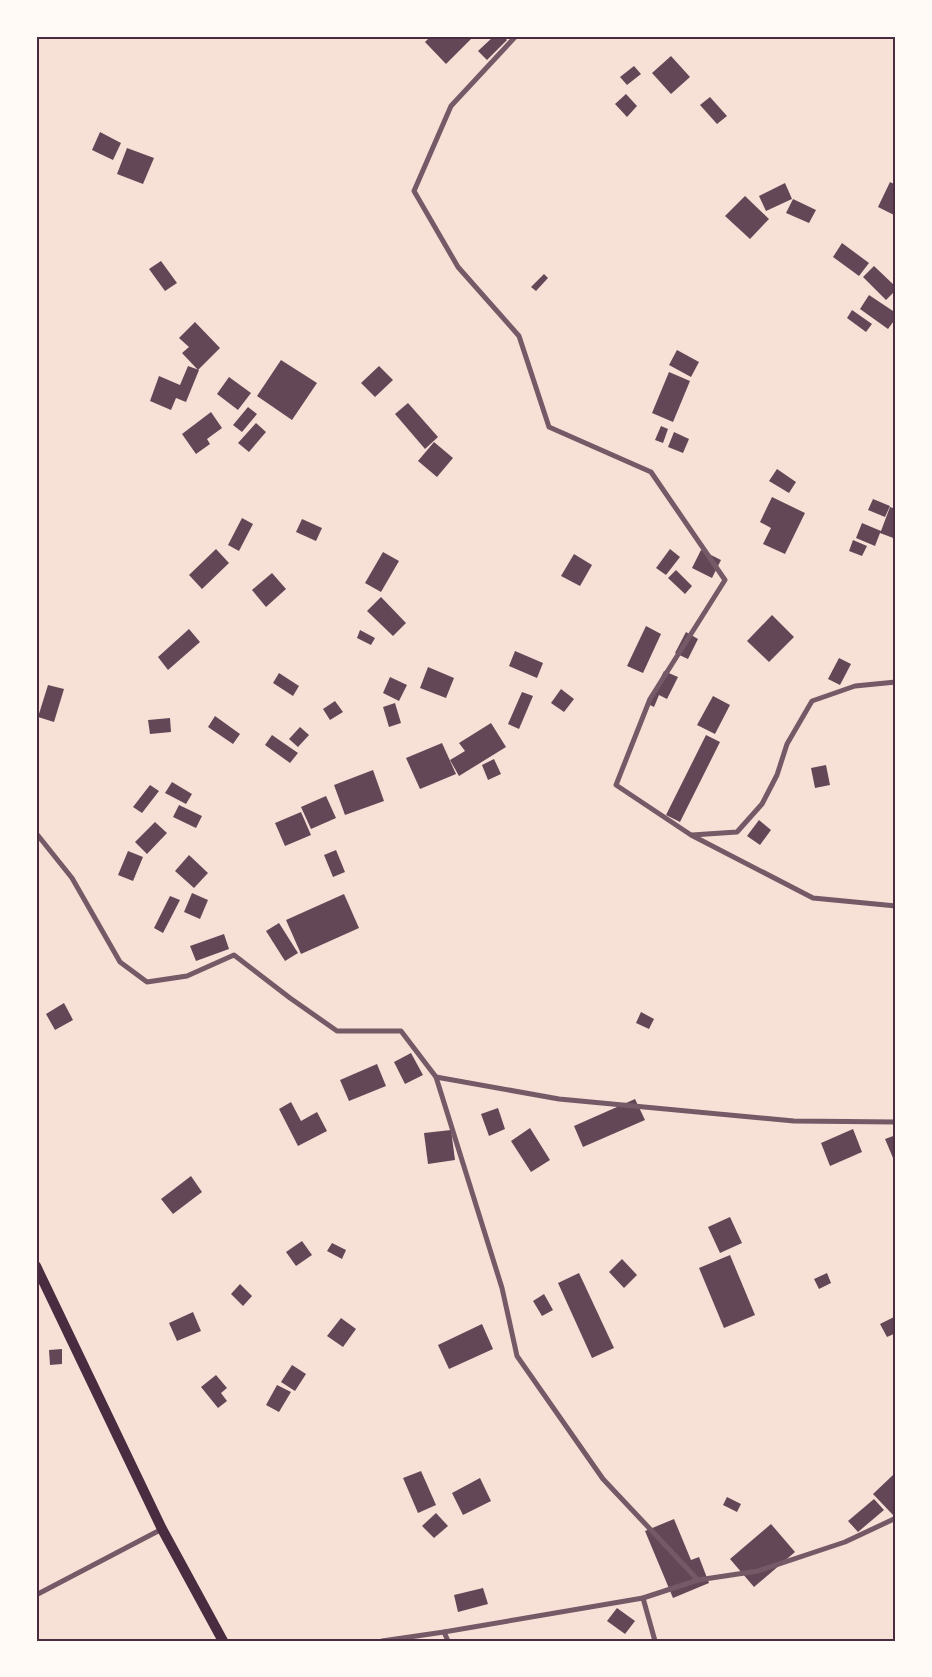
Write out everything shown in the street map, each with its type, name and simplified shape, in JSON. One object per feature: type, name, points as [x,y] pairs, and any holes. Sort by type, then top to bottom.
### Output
[{"type":"main road","points":[[36,1266],[162,1530],[223,1641]]},
{"type":"street","points":[[516,36],[451,106],[414,191],[458,267],[519,336],[549,427],[652,472],[725,580],[650,699],[616,785],[691,835],[813,898],[896,906]]},
{"type":"street","points":[[691,835],[737,832],[762,804],[776,775],[787,744],[812,701],[855,686],[896,682]]},
{"type":"street","points":[[36,833],[72,878],[120,962],[147,982],[187,976],[234,955],[337,1031],[401,1031],[436,1077],[502,1288],[517,1356],[603,1479],[698,1580]]},
{"type":"street","points":[[436,1077],[568,1100],[794,1121],[896,1122]]},
{"type":"street","points":[[382,1641],[642,1598],[698,1580],[758,1571],[845,1542],[896,1518]]},
{"type":"street","points":[[36,1595],[162,1530]]},
{"type":"street","points":[[642,1598],[654,1641]]},
{"type":"street","points":[[444,1632],[448,1641]]},
{"type":"building","points":[[431,36],[474,36],[446,64],[425,42]]},
{"type":"building","points":[[494,36],[503,36],[507,40],[487,60],[478,51]]},
{"type":"building","points":[[671,56],[690,77],[671,94],[652,73]]},
{"type":"building","points":[[634,66],[641,74],[627,85],[620,77]]},
{"type":"building","points":[[626,94],[637,106],[627,117],[615,104]]},
{"type":"building","points":[[710,97],[727,116],[717,124],[700,105]]},
{"type":"building","points":[[100,132],[121,143],[113,160],[92,150]]},
{"type":"building","points":[[127,148],[154,158],[143,184],[117,174]]},
{"type":"building","points":[[890,182],[896,185],[896,216],[878,207]]},
{"type":"building","points":[[785,183],[792,199],[766,211],[759,196]]},
{"type":"building","points":[[745,196],[769,219],[750,239],[725,216]]},
{"type":"building","points":[[793,199],[816,210],[809,223],[786,213]]},
{"type":"building","points":[[842,243],[869,263],[859,276],[833,257]]},
{"type":"building","points":[[161,261],[177,283],[165,291],[149,269]]},
{"type":"building","points":[[874,266],[896,287],[896,290],[886,300],[863,277]]},
{"type":"building","points":[[544,274],[548,278],[536,291],[531,287]]},
{"type":"building","points":[[869,295],[896,313],[896,318],[888,329],[860,309]]},
{"type":"building","points":[[852,310],[872,324],[866,332],[847,318]]},
{"type":"building","points":[[195,322],[220,348],[198,370],[182,353],[189,347],[179,338]]},
{"type":"building","points":[[677,350],[699,362],[691,377],[669,365]]},
{"type":"building","points":[[281,360],[317,383],[292,420],[257,396]]},
{"type":"building","points":[[188,366],[199,370],[186,402],[176,398],[171,410],[150,401],[159,376],[180,385]]},
{"type":"building","points":[[379,366],[393,380],[375,397],[361,383]]},
{"type":"building","points":[[669,372],[690,381],[673,422],[652,413]]},
{"type":"building","points":[[229,377],[251,393],[238,410],[217,394]]},
{"type":"building","points":[[408,403],[438,437],[425,449],[395,414]]},
{"type":"building","points":[[248,407],[257,414],[242,432],[233,425]]},
{"type":"building","points":[[211,412],[222,428],[207,439],[210,444],[196,454],[182,434]]},
{"type":"building","points":[[256,423],[266,432],[249,452],[238,443]]},
{"type":"building","points":[[661,426],[668,429],[663,443],[655,440]]},
{"type":"building","points":[[674,432],[689,439],[683,453],[668,447]]},
{"type":"building","points":[[434,442],[453,458],[437,477],[418,461]]},
{"type":"building","points":[[777,469],[796,482],[789,493],[769,481]]},
{"type":"building","points":[[772,497],[805,513],[785,554],[763,544],[771,528],[760,522]]},
{"type":"building","points":[[873,499],[890,506],[885,517],[868,510]]},
{"type":"building","points":[[890,507],[896,509],[896,539],[880,533],[875,546],[856,538],[862,523],[881,531]]},
{"type":"building","points":[[242,518],[253,524],[239,551],[228,545]]},
{"type":"building","points":[[302,519],[322,528],[316,541],[296,532]]},
{"type":"building","points":[[853,540],[867,546],[862,556],[849,551]]},
{"type":"building","points":[[216,549],[229,563],[202,589],[189,575]]},
{"type":"building","points":[[670,549],[680,557],[666,575],[656,568]]},
{"type":"building","points":[[701,550],[721,560],[712,578],[692,568]]},
{"type":"building","points":[[383,552],[399,561],[381,592],[365,583]]},
{"type":"building","points":[[574,554],[592,565],[580,586],[561,576]]},
{"type":"building","points":[[676,570],[692,586],[685,594],[668,578]]},
{"type":"building","points":[[272,573],[286,589],[266,607],[252,590]]},
{"type":"building","points":[[381,597],[406,623],[393,636],[367,611]]},
{"type":"building","points":[[772,615],[794,637],[769,662],[747,641]]},
{"type":"building","points":[[646,626],[661,634],[643,673],[627,666]]},
{"type":"building","points":[[189,629],[200,642],[168,670],[158,657]]},
{"type":"building","points":[[360,630],[375,638],[371,645],[357,638]]},
{"type":"building","points":[[686,632],[698,639],[688,659],[675,653]]},
{"type":"building","points":[[515,651],[543,663],[537,678],[509,666]]},
{"type":"building","points":[[839,658],[851,664],[840,685],[828,679]]},
{"type":"building","points":[[428,667],[454,678],[446,698],[420,688]]},
{"type":"building","points":[[664,671],[678,677],[667,699],[659,695],[654,707],[648,704]]},
{"type":"building","points":[[279,673],[299,686],[293,696],[273,683]]},
{"type":"building","points":[[390,677],[407,685],[399,701],[383,693]]},
{"type":"building","points":[[48,685],[64,689],[54,722],[38,717]]},
{"type":"building","points":[[561,689],[574,699],[564,712],[551,703]]},
{"type":"building","points":[[522,692],[533,696],[519,729],[508,724]]},
{"type":"building","points":[[713,696],[730,705],[715,734],[697,725]]},
{"type":"building","points":[[335,701],[343,712],[330,720],[323,709]]},
{"type":"building","points":[[395,703],[401,723],[389,727],[383,707]]},
{"type":"building","points":[[215,716],[240,734],[233,744],[208,727]]},
{"type":"building","points":[[170,718],[171,732],[150,734],[148,720]]},
{"type":"building","points":[[491,723],[506,747],[459,776],[450,760],[465,751],[459,743]]},
{"type":"building","points":[[300,727],[309,735],[298,747],[289,739]]},
{"type":"building","points":[[272,735],[298,753],[290,763],[265,745]]},
{"type":"building","points":[[706,735],[720,742],[680,822],[666,815]]},
{"type":"building","points":[[442,743],[456,774],[420,789],[406,758]]},
{"type":"building","points":[[494,759],[501,774],[488,780],[482,765]]},
{"type":"building","points":[[826,765],[830,785],[815,788],[811,768]]},
{"type":"building","points":[[373,770],[384,801],[345,815],[334,785]]},
{"type":"building","points":[[172,782],[192,794],[186,804],[165,793]]},
{"type":"building","points":[[150,785],[159,791],[142,813],[133,807]]},
{"type":"building","points":[[326,796],[336,818],[311,829],[301,807]]},
{"type":"building","points":[[179,805],[202,816],[196,828],[173,817]]},
{"type":"building","points":[[301,812],[311,835],[285,846],[275,823]]},
{"type":"building","points":[[759,820],[771,830],[760,845],[747,836]]},
{"type":"building","points":[[155,822],[167,833],[147,854],[135,842]]},
{"type":"building","points":[[336,850],[345,872],[333,877],[324,855]]},
{"type":"building","points":[[128,851],[143,857],[133,881],[118,875]]},
{"type":"building","points":[[189,855],[208,873],[194,888],[175,871]]},
{"type":"building","points":[[192,893],[208,900],[200,919],[184,912]]},
{"type":"building","points":[[344,894],[359,928],[301,954],[286,920]]},
{"type":"building","points":[[170,896],[180,900],[163,933],[154,928]]},
{"type":"building","points":[[279,923],[298,953],[285,961],[266,931]]},
{"type":"building","points":[[224,934],[229,949],[196,961],[190,946]]},
{"type":"building","points":[[64,1003],[73,1020],[55,1030],[46,1014]]},
{"type":"building","points":[[641,1012],[654,1019],[649,1029],[636,1023]]},
{"type":"building","points":[[411,1053],[423,1075],[405,1084],[394,1062]]},
{"type":"building","points":[[377,1064],[386,1086],[349,1101],[340,1080]]},
{"type":"building","points":[[635,1099],[645,1120],[583,1147],[574,1126]]},
{"type":"building","points":[[291,1102],[301,1121],[317,1112],[327,1131],[298,1146],[279,1109]]},
{"type":"building","points":[[498,1108],[505,1129],[489,1136],[481,1114]]},
{"type":"building","points":[[530,1128],[550,1160],[531,1172],[511,1141]]},
{"type":"building","points":[[853,1129],[862,1152],[830,1166],[821,1143]]},
{"type":"building","points":[[451,1130],[455,1160],[428,1164],[424,1133]]},
{"type":"building","points":[[896,1135],[896,1165],[885,1139]]},
{"type":"building","points":[[191,1176],[202,1192],[173,1214],[161,1199]]},
{"type":"building","points":[[730,1217],[742,1243],[720,1253],[708,1227]]},
{"type":"building","points":[[302,1241],[312,1255],[296,1266],[286,1252]]},
{"type":"building","points":[[332,1243],[346,1250],[342,1259],[327,1251]]},
{"type":"building","points":[[730,1255],[755,1315],[724,1328],[699,1268]]},
{"type":"building","points":[[622,1259],[637,1275],[624,1288],[609,1272]]},
{"type":"building","points":[[579,1273],[614,1348],[592,1358],[558,1283]]},
{"type":"building","points":[[827,1273],[831,1283],[819,1289],[814,1279]]},
{"type":"building","points":[[240,1284],[252,1296],[243,1306],[231,1294]]},
{"type":"building","points":[[544,1294],[553,1310],[542,1316],[533,1301]]},
{"type":"building","points":[[193,1312],[201,1331],[177,1341],[169,1323]]},
{"type":"building","points":[[896,1316],[896,1333],[887,1337],[880,1324]]},
{"type":"building","points":[[341,1318],[356,1329],[343,1347],[327,1336]]},
{"type":"building","points":[[482,1324],[493,1349],[449,1369],[438,1345]]},
{"type":"building","points":[[62,1349],[62,1364],[50,1365],[49,1350]]},
{"type":"building","points":[[292,1365],[306,1374],[295,1391],[281,1382]]},
{"type":"building","points":[[216,1375],[227,1388],[221,1393],[227,1401],[218,1408],[201,1387]]},
{"type":"building","points":[[277,1385],[291,1392],[279,1412],[266,1405]]},
{"type":"building","points":[[421,1471],[436,1505],[418,1513],[403,1478]]},
{"type":"building","points":[[893,1475],[896,1478],[896,1513],[893,1515],[873,1494]]},
{"type":"building","points":[[480,1478],[491,1501],[463,1515],[452,1493]]},
{"type":"building","points":[[727,1497],[741,1504],[737,1512],[723,1505]]},
{"type":"building","points":[[874,1499],[884,1510],[858,1532],[848,1521]]},
{"type":"building","points":[[436,1513],[448,1526],[434,1538],[422,1526]]},
{"type":"building","points":[[674,1519],[691,1560],[699,1557],[709,1583],[673,1598],[645,1531]]},
{"type":"building","points":[[771,1524],[795,1552],[754,1587],[730,1559]]},
{"type":"building","points":[[483,1588],[488,1604],[458,1612],[454,1595]]},
{"type":"building","points":[[617,1608],[635,1621],[625,1634],[607,1621]]}]
